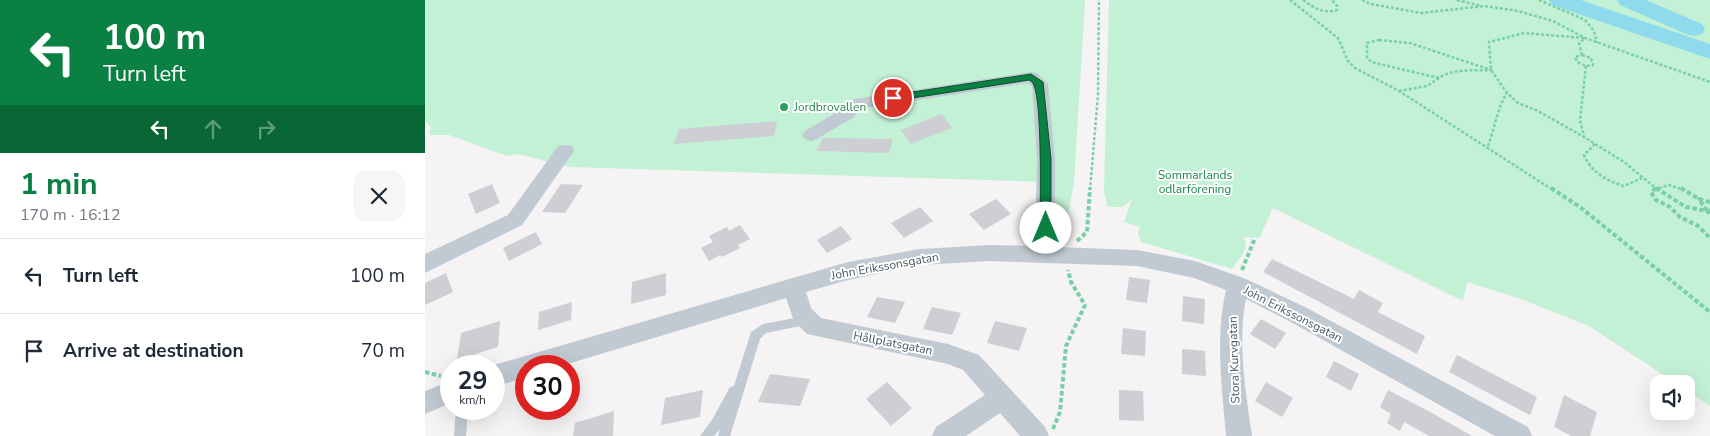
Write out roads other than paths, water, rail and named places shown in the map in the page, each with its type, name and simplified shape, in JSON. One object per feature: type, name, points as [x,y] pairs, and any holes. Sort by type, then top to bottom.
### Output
[{"type":"street","points":[[811,135],[848,113],[854,104],[1031,77],[1039,84],[1041,93],[1046,159],[1045,253]]},
{"type":"street","points":[[425,264],[515,220],[565,151]]},
{"type":"street","name":"John Erikssonsgatan","points":[[505,373],[848,271],[920,258],[978,253],[1045,253],[1155,261],[1195,270],[1237,285],[1297,314],[1519,436]]},
{"type":"street","name":"Stora Kurvgatan","points":[[1237,285],[1231,316],[1234,392],[1239,436]]},
{"type":"street","points":[[794,286],[800,313],[805,321]]},
{"type":"street","name":"Hållplatsgatan","points":[[805,321],[815,327],[958,357],[971,362],[1042,435]]},
{"type":"street","points":[[425,403],[440,397]]},
{"type":"street","points":[[945,436],[1003,397]]},
{"type":"lane","points":[[723,436],[755,336],[763,329],[805,321]]},
{"type":"lane","points":[[705,436],[716,424],[742,375]]},
{"type":"lane","points":[[460,436],[461,420]]},
{"type":"waterway","points":[[1560,0],[1710,52]]},
{"type":"waterway","points":[[1628,0],[1694,29]]},
{"type":"place","name":"Jordbrovallen","points":[[784,107]]},
{"type":"park label","name":"Sommarlands odlarförening","points":[[1195,182]]}]
